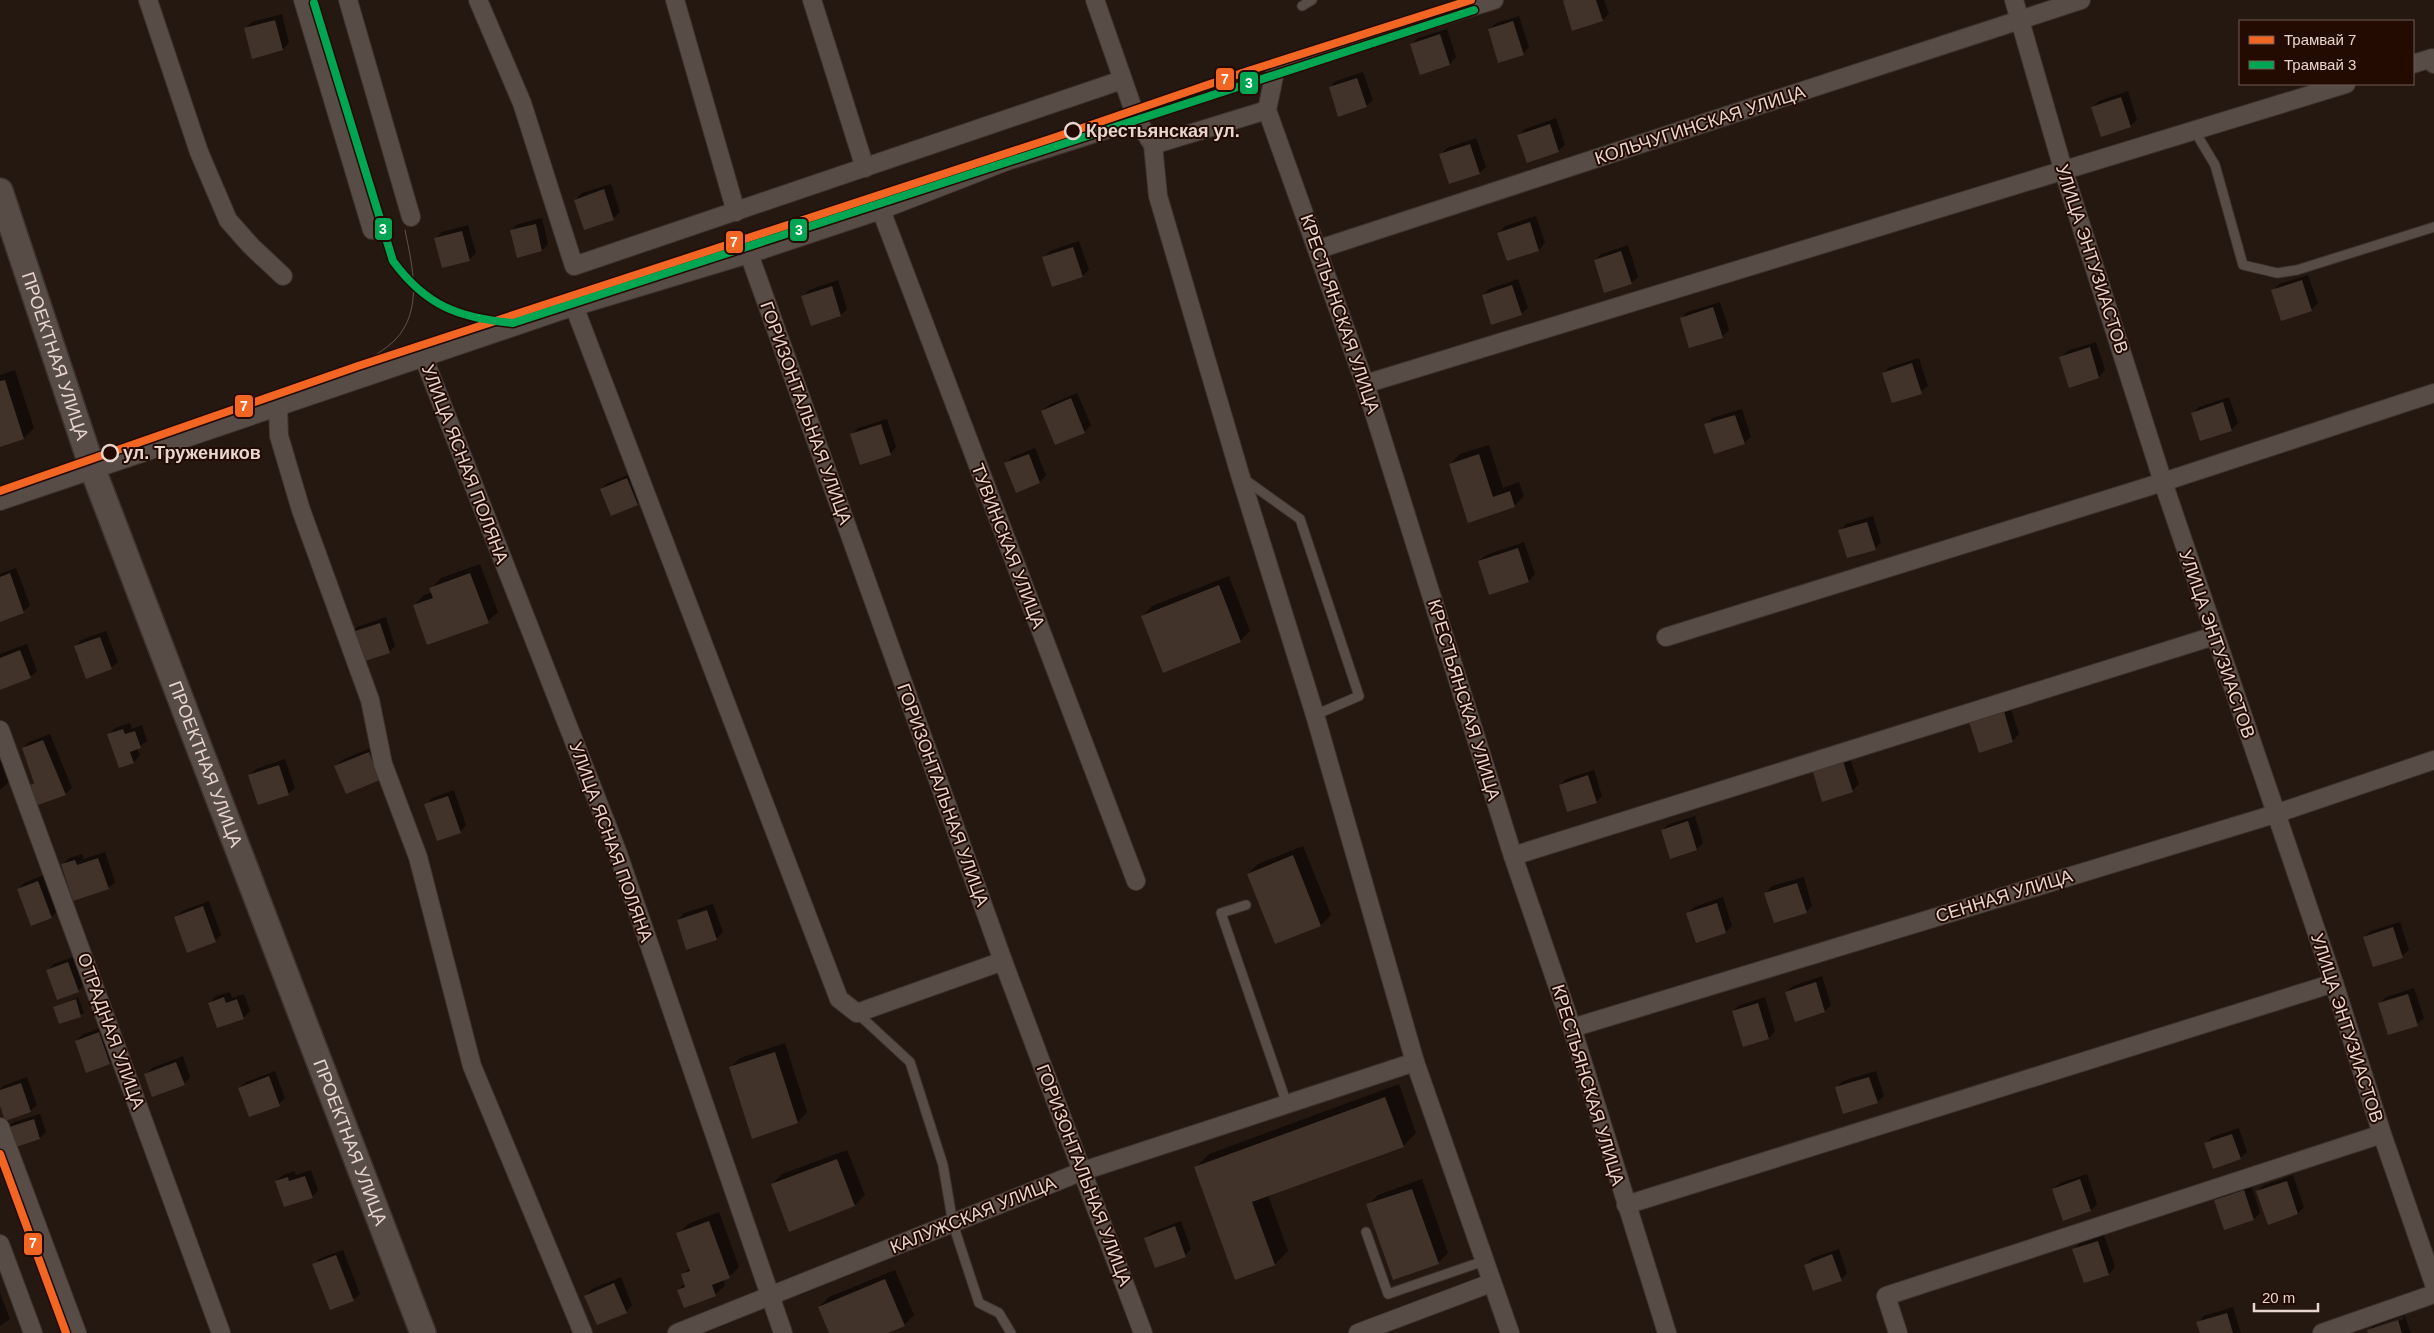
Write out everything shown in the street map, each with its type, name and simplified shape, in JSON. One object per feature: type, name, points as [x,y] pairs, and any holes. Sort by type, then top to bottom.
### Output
[{"type":"main road","name":"ПРОЕКТНАЯ УЛИЦА","points":[[0,191],[93,470],[423,1333]]},
{"type":"street","points":[[148,0],[174,72],[199,152],[228,220],[251,246],[284,276]]},
{"type":"street","points":[[303,0],[372,230]]},
{"type":"street","points":[[348,0],[411,217]]},
{"type":"street","points":[[478,0],[522,103],[574,266],[1122,80]]},
{"type":"street","points":[[675,0],[736,212]]},
{"type":"street","points":[[812,0],[864,168]]},
{"type":"street","points":[[1095,0],[1137,120],[1153,145],[1158,196],[1241,478],[1315,714],[1415,1062],[1510,1333]]},
{"type":"street","points":[[1153,145],[1267,110],[1276,68],[1494,0]]},
{"type":"street","name":"УЛИЦА ЭНТУЗИАСТОВ","points":[[2014,0],[2063,169],[2163,482],[2334,983],[2382,1134],[2434,1284]]},
{"type":"street","name":"КОЛЬЧУГИНСКАЯ УЛИЦА","points":[[1319,249],[2081,0]]},
{"type":"street","points":[[2414,64],[2432,58],[2434,64]]},
{"type":"street","points":[[1365,384],[2343,85]]},
{"type":"street","name":"КРЕСТЬЯНСКАЯ УЛИЦА","points":[[1267,110],[1319,249],[1365,384],[1513,856],[1572,1028],[1667,1333]]},
{"type":"street","points":[[0,501],[574,306],[749,254],[881,210],[1007,161],[1137,120]]},
{"type":"street","name":"ТУВИНСКАЯ УЛИЦА","points":[[881,210],[1136,881]]},
{"type":"street","name":"ГОРИЗОНТАЛЬНАЯ УЛИЦА","points":[[749,254],[1003,961],[1143,1333]]},
{"type":"street","points":[[574,306],[839,1000],[857,1013],[1003,961]]},
{"type":"street","name":"УЛИЦА ЯСНАЯ ПОЛЯНА","points":[[423,356],[617,851],[784,1333]]},
{"type":"street","points":[[1666,637],[2163,482],[2434,393]]},
{"type":"street","points":[[278,408],[279,436],[301,510],[370,700],[383,764],[418,857],[472,1066],[583,1333]]},
{"type":"street","points":[[1513,856],[2214,636]]},
{"type":"street","name":"ОТРАДНАЯ УЛИЦА","points":[[0,730],[221,1333]]},
{"type":"street","name":"СЕННАЯ УЛИЦА","points":[[1572,1028],[2275,814],[2434,760]]},
{"type":"street","points":[[1626,1205],[2334,983]]},
{"type":"street","name":"КАЛУЖСКАЯ УЛИЦА","points":[[677,1333],[770,1294],[953,1224],[1083,1171],[1415,1062]]},
{"type":"street","points":[[0,1127],[77,1333]]},
{"type":"street","points":[[1898,1333],[1886,1296],[2382,1134]]},
{"type":"street","points":[[0,1244],[33,1333]]},
{"type":"street","points":[[1358,1333],[1492,1283]]},
{"type":"street","points":[[2322,1333],[2434,1294]]},
{"type":"lane","points":[[1302,6],[1312,0]]},
{"type":"lane","points":[[2194,130],[2215,165],[2243,265],[2277,273],[2434,227]]},
{"type":"lane","points":[[1241,478],[1300,519],[1359,696],[1315,714]]},
{"type":"lane","points":[[1246,904],[1222,912],[1287,1104]]},
{"type":"lane","points":[[857,1013],[910,1062],[943,1165],[953,1224],[979,1302],[999,1313],[1011,1333]]},
{"type":"lane","points":[[1366,1232],[1388,1294],[1484,1261]]},
{"type":"building","points":[[1596,0],[1603,21],[1572,31],[1563,1]]},
{"type":"building","points":[[275,20],[283,50],[252,59],[244,28]]},
{"type":"building","points":[[1513,21],[1524,55],[1498,63],[1488,29]]},
{"type":"building","points":[[1440,34],[1450,65],[1420,75],[1410,44]]},
{"type":"building","points":[[1357,78],[1367,107],[1338,117],[1329,87]]},
{"type":"building","points":[[2121,97],[2131,127],[2101,137],[2091,107]]},
{"type":"building","points":[[1550,124],[1559,152],[1527,163],[1517,135]]},
{"type":"building","points":[[1470,144],[1480,174],[1449,184],[1439,154]]},
{"type":"building","points":[[604,189],[614,220],[584,230],[574,200]]},
{"type":"building","points":[[1530,222],[1539,251],[1507,261],[1497,233]]},
{"type":"building","points":[[536,224],[542,251],[517,258],[510,230]]},
{"type":"building","points":[[462,231],[470,261],[442,268],[434,238]]},
{"type":"building","points":[[1073,247],[1083,277],[1052,287],[1042,257]]},
{"type":"building","points":[[1621,251],[1632,284],[1604,293],[1594,260]]},
{"type":"building","points":[[2302,280],[2312,311],[2281,321],[2271,290]]},
{"type":"building","points":[[1512,285],[1522,315],[1491,325],[1482,295]]},
{"type":"building","points":[[832,286],[841,316],[811,326],[801,296]]},
{"type":"building","points":[[1713,307],[1723,338],[1689,348],[1680,318]]},
{"type":"building","points":[[2090,347],[2099,378],[2069,388],[2059,357]]},
{"type":"building","points":[[1912,363],[1922,394],[1892,403],[1882,373]]},
{"type":"building","points":[[5,380],[24,439],[0,447],[0,381]]},
{"type":"building","points":[[1071,398],[1085,433],[1055,445],[1041,411]]},
{"type":"building","points":[[2223,402],[2232,431],[2200,441],[2191,413]]},
{"type":"building","points":[[1735,415],[1745,444],[1714,454],[1704,424]]},
{"type":"building","points":[[881,424],[891,455],[860,465],[850,434]]},
{"type":"building","points":[[1029,454],[1040,483],[1016,493],[1004,463]]},
{"type":"building","points":[[1479,454],[1493,497],[1510,491],[1515,507],[1468,523],[1449,464]]},
{"type":"building","points":[[627,478],[638,505],[611,516],[600,489]]},
{"type":"building","points":[[1867,522],[1876,550],[1847,558],[1838,530]]},
{"type":"building","points":[[1518,548],[1529,582],[1489,595],[1478,561]]},
{"type":"building","points":[[10,573],[24,613],[0,622],[0,577]]},
{"type":"building","points":[[470,573],[489,623],[427,645],[413,605],[433,598],[429,588]]},
{"type":"building","points":[[1219,585],[1241,642],[1163,673],[1141,616]]},
{"type":"building","points":[[380,623],[390,653],[359,663],[349,633]]},
{"type":"building","points":[[100,637],[112,669],[86,679],[74,646]]},
{"type":"building","points":[[20,650],[31,678],[0,690],[0,658]]},
{"type":"building","points":[[2004,711],[2013,742],[1979,753],[1969,722]]},
{"type":"building","points":[[123,729],[125,734],[135,731],[141,748],[130,752],[134,763],[119,768],[107,734]]},
{"type":"building","points":[[43,740],[66,795],[35,806],[28,786],[34,783],[22,748]]},
{"type":"building","points":[[369,752],[380,780],[346,794],[334,766]]},
{"type":"building","points":[[1843,761],[1853,792],[1822,802],[1813,772]]},
{"type":"building","points":[[279,765],[289,795],[258,805],[248,775]]},
{"type":"building","points":[[1588,775],[1597,803],[1567,812],[1559,785]]},
{"type":"building","points":[[448,796],[461,833],[437,841],[424,804]]},
{"type":"building","points":[[1688,821],[1697,850],[1670,859],[1661,830]]},
{"type":"building","points":[[1293,855],[1321,926],[1275,944],[1247,874]]},
{"type":"building","points":[[98,858],[109,889],[73,901],[61,864],[75,860],[77,865]]},
{"type":"building","points":[[38,881],[52,918],[31,926],[17,889]]},
{"type":"building","points":[[1797,883],[1807,913],[1774,923],[1764,893]]},
{"type":"building","points":[[1717,903],[1726,933],[1696,943],[1686,913]]},
{"type":"building","points":[[203,906],[216,942],[187,953],[174,917]]},
{"type":"building","points":[[707,910],[717,940],[686,950],[677,920]]},
{"type":"building","points":[[2393,927],[2403,958],[2373,967],[2363,937]]},
{"type":"building","points":[[68,962],[79,992],[57,1000],[46,970]]},
{"type":"building","points":[[1816,982],[1825,1012],[1795,1022],[1785,992]]},
{"type":"building","points":[[2408,994],[2418,1026],[2388,1035],[2378,1003]]},
{"type":"building","points":[[224,997],[226,1003],[237,999],[244,1019],[217,1028],[208,1003]]},
{"type":"building","points":[[76,999],[81,1017],[59,1024],[53,1007]]},
{"type":"building","points":[[1758,1003],[1769,1039],[1743,1047],[1732,1011]]},
{"type":"building","points":[[99,1032],[110,1064],[86,1073],[75,1041]]},
{"type":"building","points":[[775,1052],[798,1123],[752,1139],[729,1067]]},
{"type":"building","points":[[176,1062],[185,1085],[152,1097],[144,1074]]},
{"type":"building","points":[[269,1076],[280,1106],[249,1117],[238,1088]]},
{"type":"building","points":[[1869,1077],[1878,1103],[1843,1114],[1835,1087]]},
{"type":"building","points":[[21,1083],[31,1112],[5,1121],[0,1106],[0,1090]]},
{"type":"building","points":[[1385,1097],[1404,1147],[1252,1202],[1275,1265],[1235,1280],[1194,1167]]},
{"type":"building","points":[[34,1119],[40,1139],[13,1148],[6,1128]]},
{"type":"building","points":[[2232,1134],[2241,1159],[2213,1169],[2204,1143]]},
{"type":"building","points":[[837,1159],[855,1206],[789,1232],[771,1184]]},
{"type":"building","points":[[305,1176],[313,1198],[284,1207],[275,1181],[288,1177],[289,1181]]},
{"type":"building","points":[[2080,1179],[2091,1211],[2063,1221],[2052,1189]]},
{"type":"building","points":[[2287,1181],[2298,1214],[2268,1225],[2256,1191]]},
{"type":"building","points":[[1412,1189],[1439,1264],[1393,1280],[1366,1204]]},
{"type":"building","points":[[2244,1190],[2254,1220],[2224,1230],[2214,1200]]},
{"type":"building","points":[[709,1221],[730,1278],[712,1285],[716,1296],[684,1308],[677,1290],[685,1287],[681,1274],[690,1271],[676,1233]]},
{"type":"building","points":[[1175,1226],[1186,1257],[1155,1268],[1144,1238]]},
{"type":"building","points":[[2098,1241],[2109,1275],[2084,1283],[2072,1249]]},
{"type":"building","points":[[1832,1254],[1842,1281],[1813,1291],[1804,1265]]},
{"type":"building","points":[[336,1255],[354,1301],[330,1310],[312,1264]]},
{"type":"building","points":[[885,1279],[905,1326],[888,1333],[829,1333],[818,1307]]},
{"type":"building","points":[[614,1283],[627,1313],[597,1325],[584,1296]]},
{"type":"building","points":[[2227,1313],[2233,1333],[2200,1333],[2196,1322]]},
{"type":"building","points":[[2398,1320],[2402,1333],[2368,1333],[2367,1330]]},
{"type":"tram line","name":"7","points":[[0,491],[358,366],[1056,137],[1248,71],[1471,0]]},
{"type":"tram line","name":"3","points":[[314,3],[393,261],[418,289],[445,307],[476,318],[513,323],[1474,10]]},
{"type":"tram line","points":[[358,366],[382,351],[395,340],[404,328],[410,315],[414,287],[405,230]]},
{"type":"tram line","name":"7","points":[[0,1154],[66,1333]]},
{"type":"place","name":"Крестьянская ул.","points":[[1073,131]]},
{"type":"place","name":"ул. Тружеников","points":[[110,453]]}]
